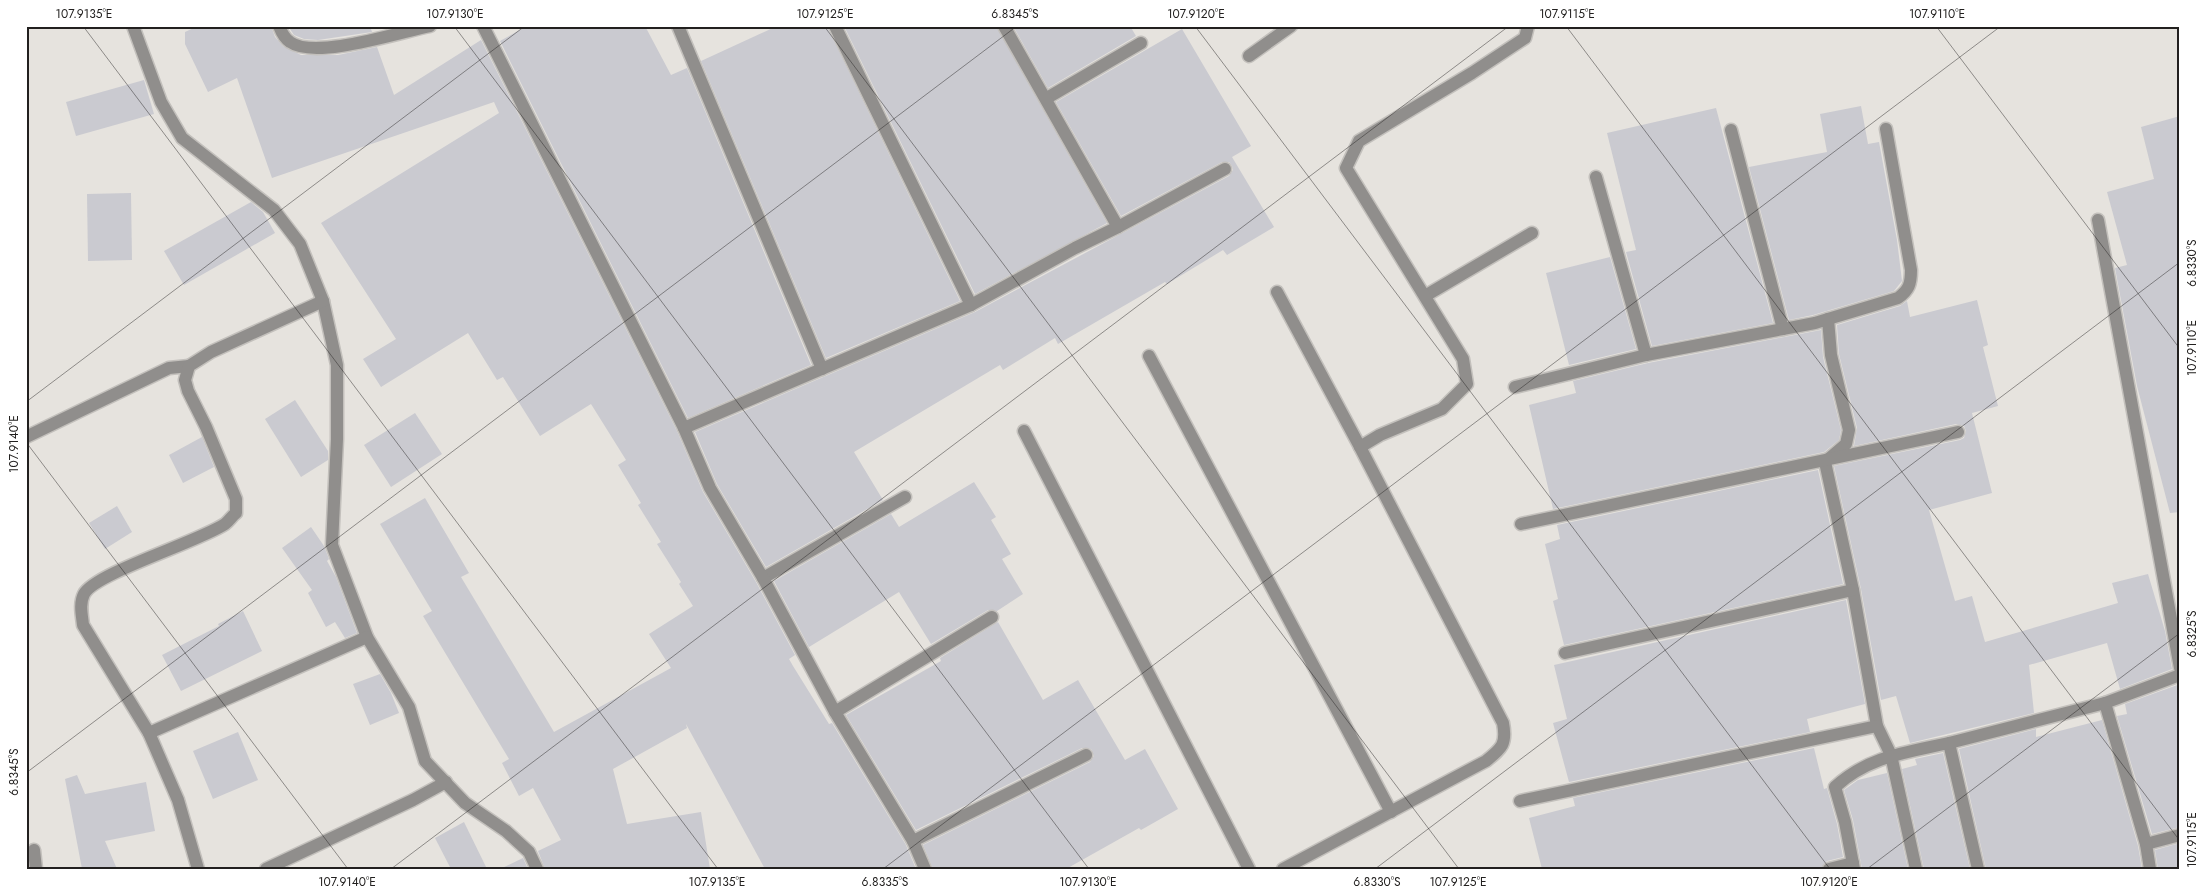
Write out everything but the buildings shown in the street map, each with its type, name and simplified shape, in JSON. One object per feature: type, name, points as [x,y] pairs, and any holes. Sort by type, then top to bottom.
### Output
[{"type":"street","points":[[133,26],[161,102],[182,138],[274,210],[300,244],[323,301],[337,366],[337,439],[332,545],[367,637],[409,707],[426,760],[465,802],[506,831],[529,852],[537,869]]},
{"type":"street","points":[[279,26],[290,42],[305,47],[325,47],[363,43],[430,26]]},
{"type":"street","points":[[482,26],[684,428],[710,488],[763,578],[835,712],[913,841],[925,869]]},
{"type":"street","points":[[678,26],[822,369]]},
{"type":"street","points":[[835,26],[971,305]]},
{"type":"street","points":[[1004,26],[1047,98],[1118,227]]},
{"type":"street","points":[[1249,56],[1291,26]]},
{"type":"street","points":[[1360,446],[1380,435],[1442,409],[1468,384],[1463,359],[1346,168],[1359,141],[1472,73],[1525,38],[1528,26]]},
{"type":"street","points":[[1047,98],[1141,43]]},
{"type":"street","points":[[1515,387],[1646,354],[1828,319],[1898,298],[1907,292],[1911,284],[1911,270],[1886,129]]},
{"type":"street","points":[[1730,130],[1783,328]]},
{"type":"street","points":[[684,428],[971,305],[1225,169]]},
{"type":"street","points":[[1596,178],[1646,354]]},
{"type":"street","points":[[2098,220],[2180,668]]},
{"type":"street","points":[[1425,296],[1532,233]]},
{"type":"street","points":[[1277,292],[1360,446],[1503,723],[1506,738],[1500,749],[1486,762],[1283,869]]},
{"type":"street","points":[[28,432],[169,368],[189,366],[211,352],[323,301]]},
{"type":"street","points":[[1825,462],[1846,444],[1849,430],[1831,355],[1828,319]]},
{"type":"street","points":[[1149,356],[1391,812]]},
{"type":"street","points":[[189,366],[185,380],[188,391],[206,427],[236,499],[236,513],[225,524],[166,552],[103,578],[91,586],[84,595],[81,607],[83,625],[149,733],[178,800],[198,869]]},
{"type":"street","points":[[1024,431],[1249,869]]},
{"type":"street","points":[[1520,524],[1825,462],[1958,432]]},
{"type":"street","points":[[1825,462],[1853,590],[1877,726],[1891,755],[1916,869]]},
{"type":"street","points":[[763,578],[905,497]]},
{"type":"street","points":[[1565,654],[1853,590]]},
{"type":"street","points":[[835,712],[992,617]]},
{"type":"street","points":[[149,733],[367,637]]},
{"type":"street","points":[[1829,869],[1853,866],[1845,822],[1835,787],[1848,775],[1891,755],[1949,743],[2105,703],[2180,675]]},
{"type":"street","points":[[2105,703],[2146,844],[2150,869]]},
{"type":"street","points":[[1520,801],[1877,726]]},
{"type":"street","points":[[1949,743],[1978,869]]},
{"type":"street","points":[[913,841],[1086,755]]},
{"type":"street","points":[[266,869],[413,800],[446,782]]},
{"type":"street","points":[[2146,844],[2180,835]]},
{"type":"street","points":[[34,850],[36,869]]}]
